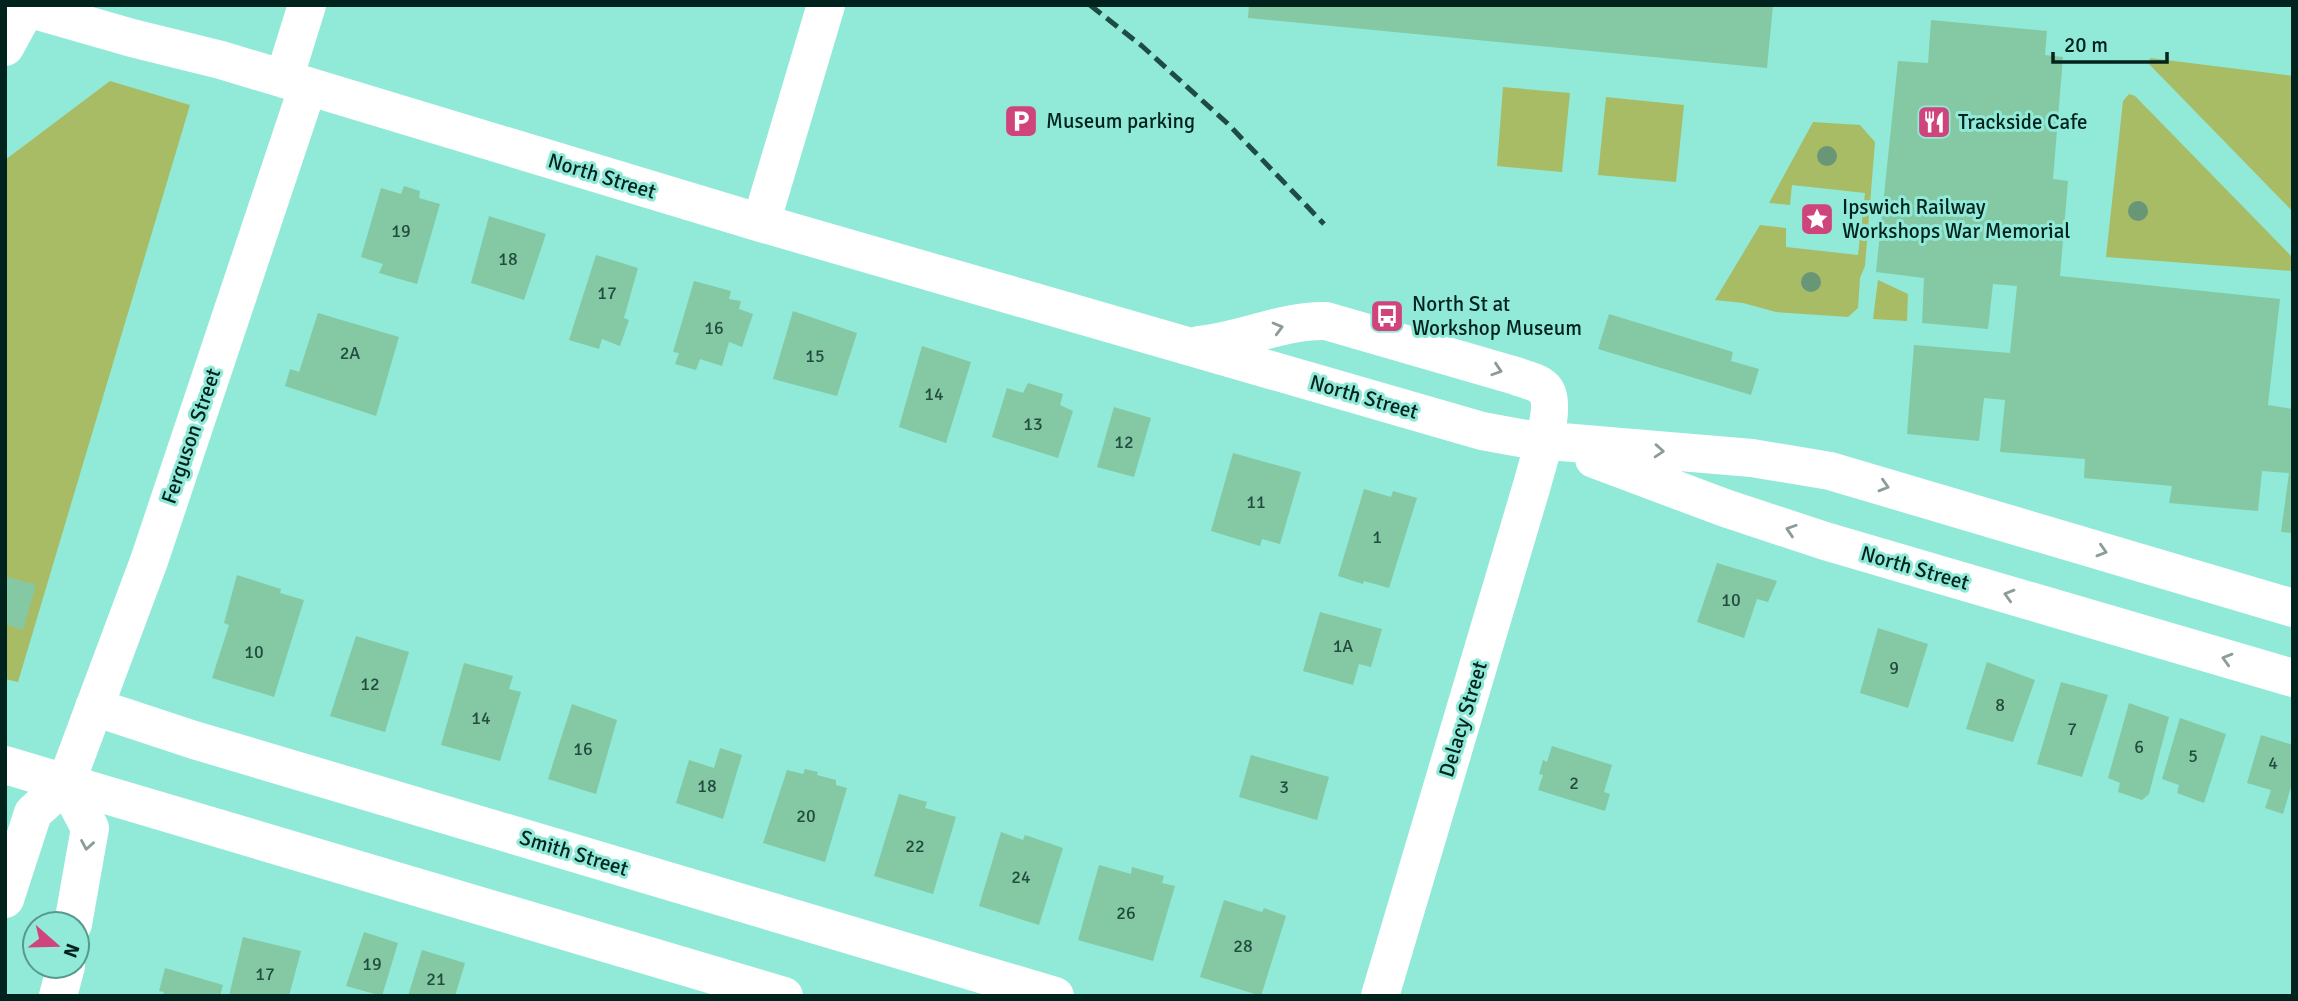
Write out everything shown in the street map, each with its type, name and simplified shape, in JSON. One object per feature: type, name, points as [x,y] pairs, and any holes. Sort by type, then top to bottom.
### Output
[{"type":"street","name":"Ferguson Street","points":[[5,899],[33,813],[66,783],[149,561],[296,83],[307,5]]},
{"type":"street","points":[[761,223],[826,5]]},
{"type":"street","name":"North Street","points":[[24,6],[132,38],[221,60],[761,223],[1482,431],[1543,440],[1752,458],[1830,471],[2293,608]]},
{"type":"street","points":[[5,47],[24,6]]},
{"type":"street","name":"North Street","points":[[1187,346],[1229,340],[1299,322],[1338,323],[1495,369],[1539,385],[1547,393],[1550,405],[1543,440]]},
{"type":"street","name":"North Street","points":[[1543,440],[1799,533],[2293,678]]},
{"type":"street","name":"Delacy Street","points":[[1380,996],[1507,572],[1543,440]]},
{"type":"street","name":"Smith Street","points":[[94,708],[1055,996]]},
{"type":"street","points":[[5,765],[784,996]]},
{"type":"street","points":[[66,783],[90,828],[76,910]]},
{"type":"green space","points":[[2150,58],[2293,76],[2293,212],[2149,64]]},
{"type":"green space","points":[[110,81],[190,105],[18,682],[5,679],[5,160]]},
{"type":"green space","points":[[1503,87],[1570,93],[1562,172],[1497,166]]},
{"type":"green space","points":[[2129,94],[2135,96],[2293,258],[2293,271],[2106,257],[2123,101]]},
{"type":"green space","points":[[1606,97],[1684,105],[1676,182],[1598,175]]},
{"type":"green space","points":[[1813,122],[1860,125],[1875,142],[1865,266],[1860,278],[1858,308],[1848,317],[1776,312],[1743,303],[1715,300],[1760,225],[1786,228],[1786,247],[1858,255],[1865,193],[1792,185],[1790,205],[1769,203]]},
{"type":"green space","points":[[1878,280],[1908,294],[1907,321],[1873,319]]},
{"type":"building","points":[[1249,5],[1773,5],[1767,68],[1248,18]]},
{"type":"building","points":[[1931,20],[2047,31],[2045,55],[2063,57],[2053,179],[2068,181],[2060,276],[2280,299],[2268,405],[2293,409],[2293,533],[2281,532],[2289,473],[2262,471],[2258,511],[2169,503],[2172,486],[2084,478],[2085,459],[2000,452],[2005,400],[1984,398],[1979,441],[1907,434],[1914,345],[2010,353],[2017,286],[1993,284],[1988,329],[1922,323],[1924,278],[1876,272],[1898,61],[1928,63]]},
{"type":"building","points":[[404,186],[420,191],[419,198],[440,204],[417,284],[379,273],[383,264],[361,257],[381,188],[401,194]]},
{"type":"building","points":[[489,216],[546,234],[524,300],[471,283]]},
{"type":"building","points":[[596,255],[638,268],[624,318],[629,320],[620,346],[602,339],[599,349],[569,340]]},
{"type":"building","points":[[694,281],[731,291],[729,299],[741,301],[739,309],[753,314],[742,347],[729,342],[722,366],[700,359],[696,370],[675,364],[679,353],[673,352]]},
{"type":"building","points":[[793,311],[857,333],[837,396],[773,379]]},
{"type":"building","points":[[318,313],[399,337],[376,416],[285,386],[290,369],[299,372]]},
{"type":"building","points":[[1609,314],[1733,352],[1731,361],[1759,369],[1751,395],[1598,349]]},
{"type":"building","points":[[922,346],[971,362],[946,443],[899,427]]},
{"type":"building","points":[[1028,383],[1063,394],[1060,405],[1073,411],[1058,458],[992,437],[1007,388],[1023,393]]},
{"type":"building","points":[[1114,407],[1151,418],[1134,477],[1097,467]]},
{"type":"building","points":[[1233,453],[1301,472],[1280,544],[1262,539],[1260,546],[1211,531]]},
{"type":"building","points":[[1364,489],[1391,497],[1393,491],[1417,498],[1389,588],[1338,576]]},
{"type":"building","points":[[1717,563],[1777,581],[1768,602],[1757,599],[1744,638],[1697,622]]},
{"type":"building","points":[[237,575],[281,589],[280,593],[304,600],[274,697],[212,678],[229,625],[224,623]]},
{"type":"building","points":[[5,576],[36,585],[23,630],[5,624]]},
{"type":"building","points":[[1320,612],[1382,629],[1371,667],[1359,664],[1353,685],[1303,671]]},
{"type":"building","points":[[1878,628],[1928,644],[1908,708],[1860,693]]},
{"type":"building","points":[[356,636],[409,652],[385,732],[330,716]]},
{"type":"building","points":[[1987,662],[2035,680],[2013,742],[1966,729]]},
{"type":"building","points":[[464,663],[513,676],[509,689],[521,692],[500,761],[441,745]]},
{"type":"building","points":[[2061,682],[2108,695],[2082,777],[2037,764]]},
{"type":"building","points":[[2129,703],[2169,717],[2149,794],[2142,800],[2118,792],[2120,783],[2108,778]]},
{"type":"building","points":[[572,704],[617,720],[596,794],[548,779]]},
{"type":"building","points":[[2180,718],[2226,734],[2204,803],[2177,793],[2179,785],[2162,779]]},
{"type":"building","points":[[2261,735],[2293,745],[2293,780],[2283,814],[2265,808],[2271,790],[2247,783]]},
{"type":"building","points":[[1552,746],[1612,765],[1604,792],[1610,794],[1605,811],[1538,790],[1543,775],[1539,774],[1543,760],[1547,762]]},
{"type":"building","points":[[720,748],[742,755],[723,819],[676,803],[689,760],[714,768]]},
{"type":"building","points":[[1251,755],[1329,777],[1317,820],[1239,797]]},
{"type":"building","points":[[805,769],[836,780],[836,785],[847,788],[825,862],[763,843],[787,770],[803,774]]},
{"type":"building","points":[[899,794],[927,802],[925,808],[956,817],[933,894],[874,876]]},
{"type":"building","points":[[1001,832],[1023,840],[1025,835],[1063,848],[1039,925],[979,906]]},
{"type":"building","points":[[1099,865],[1131,874],[1132,867],[1164,876],[1162,883],[1175,886],[1153,961],[1078,940]]},
{"type":"building","points":[[1224,900],[1262,912],[1264,908],[1286,916],[1261,996],[1200,977]]},
{"type":"building","points":[[364,932],[398,943],[382,996],[346,986]]},
{"type":"building","points":[[243,937],[301,951],[289,996],[229,996]]},
{"type":"building","points":[[422,950],[465,963],[455,996],[408,996]]},
{"type":"building","points":[[165,968],[223,985],[220,996],[163,996],[164,992],[159,991]]},
{"type":"railway","points":[[1090,5],[1142,46],[1227,123],[1324,224]]},
{"type":"place","name":"Museum parking","points":[[1021,121]]},
{"type":"place","name":"Trackside Cafe","points":[[1934,122]]},
{"type":"place","name":"Ipswich Railway Workshops War Memorial","points":[[1817,219]]},
{"type":"place","name":"North St at Workshop Museum","points":[[1387,316]]}]
